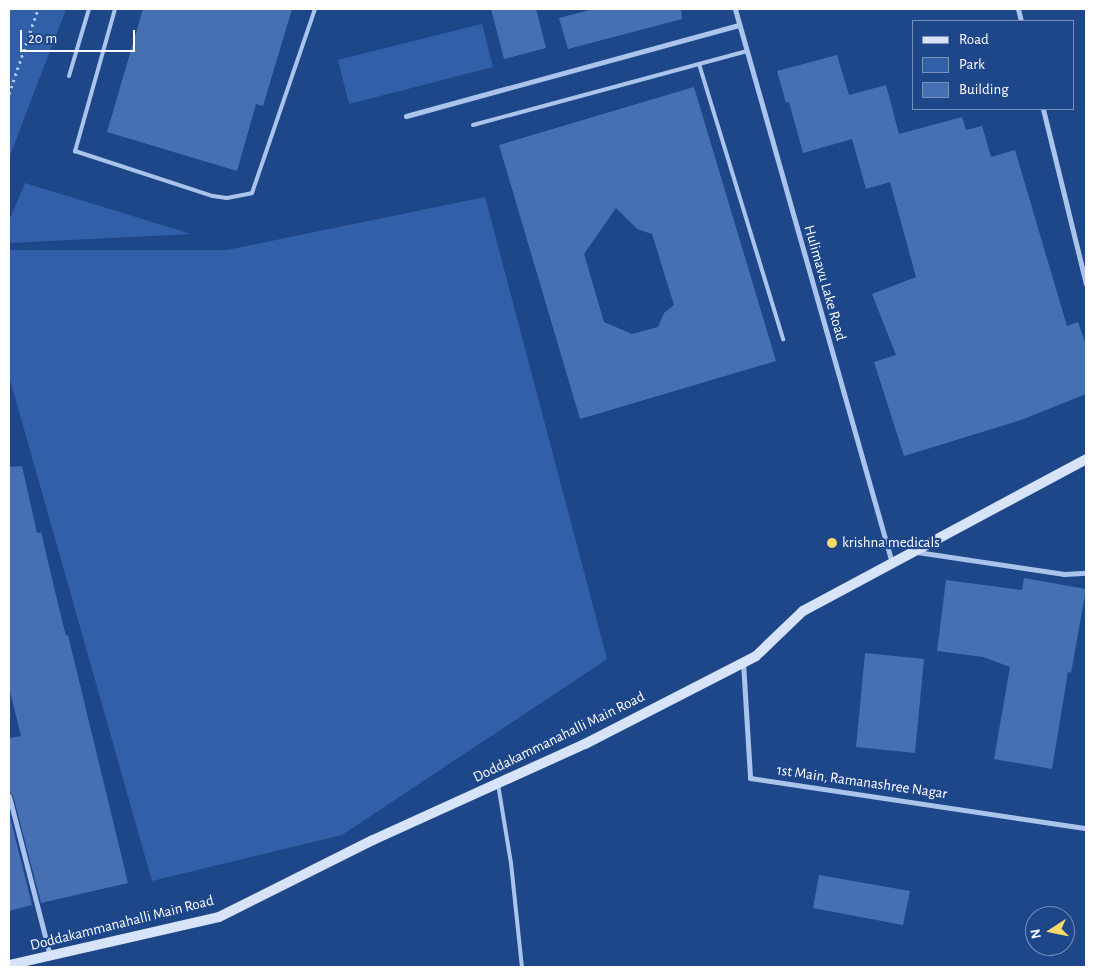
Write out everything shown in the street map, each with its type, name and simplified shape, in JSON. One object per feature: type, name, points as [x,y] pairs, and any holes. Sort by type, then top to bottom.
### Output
[{"type":"street","name":"Hulimavu Lake Road","points":[[735,9],[892,563]]},
{"type":"street","points":[[406,116],[739,25]]},
{"type":"street","points":[[1043,110],[1086,284]]},
{"type":"street","name":"Doddakammanahalli Main Road","points":[[9,965],[219,916],[373,840],[585,744],[756,656],[803,611],[1086,459]]},
{"type":"street","points":[[914,552],[1064,574],[1086,573]]},
{"type":"street","name":"1st Main, Ramanashree Nagar","points":[[743,662],[750,778],[1086,828]]},
{"type":"street","points":[[9,796],[50,956]]},
{"type":"lane","points":[[69,76],[89,9]]},
{"type":"lane","points":[[115,9],[75,151],[213,196],[227,198],[252,193],[315,9]]},
{"type":"lane","points":[[473,125],[746,51]]},
{"type":"lane","points":[[699,64],[783,339]]},
{"type":"lane","points":[[498,783],[511,863],[522,967]]},
{"type":"path","points":[[9,94],[38,9]]},
{"type":"green space","points":[[9,9],[66,9],[9,158]]},
{"type":"green space","points":[[482,24],[493,67],[349,104],[338,60]]},
{"type":"green space","points":[[25,183],[191,234],[9,243],[9,221]]},
{"type":"green space","points":[[485,197],[607,659],[342,835],[152,881],[9,376],[9,250],[227,250]]},
{"type":"building","points":[[143,9],[292,9],[263,106],[256,104],[237,171],[107,132]]},
{"type":"building","points":[[491,9],[536,9],[546,48],[504,59]]},
{"type":"building","points":[[593,9],[681,9],[682,19],[568,49],[559,18]]},
{"type":"building","points":[[837,55],[849,95],[886,85],[899,134],[962,117],[966,130],[982,126],[991,157],[1015,150],[1067,326],[1078,322],[1086,345],[1086,394],[1021,420],[904,456],[874,362],[896,355],[872,294],[916,277],[890,182],[866,189],[852,139],[803,153],[789,102],[786,103],[777,71]]},
{"type":"building","points":[[694,87],[776,361],[580,419],[499,145]],"holes":[[[616,208],[637,229],[652,234],[674,305],[664,313],[658,327],[632,334],[604,322],[584,254]]]},
{"type":"building","points":[[22,466],[37,533],[41,532],[66,636],[68,635],[128,883],[41,903],[13,795],[9,792],[9,738],[21,736],[9,687],[9,467]]},
{"type":"building","points":[[1024,578],[1086,589],[1071,673],[1068,672],[1052,769],[994,759],[1010,667],[983,657],[937,651],[946,580],[1022,590]]},
{"type":"building","points":[[865,653],[924,659],[915,753],[856,747]]},
{"type":"building","points":[[9,813],[32,905],[9,911]]},
{"type":"building","points":[[819,875],[910,891],[903,925],[813,908]]},
{"type":"place","name":"krishna medicals","points":[[832,543]]}]
